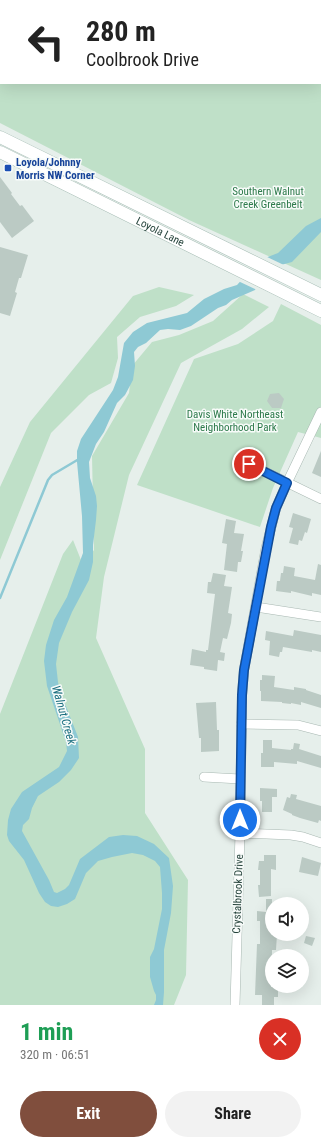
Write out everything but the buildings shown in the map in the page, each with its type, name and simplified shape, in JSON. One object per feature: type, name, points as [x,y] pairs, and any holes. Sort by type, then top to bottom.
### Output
[{"type":"main road","name":"Loyola Lane","points":[[0,137],[321,296]]},
{"type":"main road","name":"Loyola Lane","points":[[0,152],[321,311]]},
{"type":"main road","points":[[187,244],[194,233]]},
{"type":"street","name":"Crystalbrook Drive","points":[[235,1005],[240,833],[241,724],[244,670],[271,527],[276,508],[321,412]]},
{"type":"street","points":[[249,464],[321,499]]},
{"type":"street","points":[[256,607],[321,617]]},
{"type":"street","points":[[241,724],[298,725],[321,731]]},
{"type":"street","points":[[204,777],[240,779]]},
{"type":"street","points":[[240,833],[291,836],[321,843]]},
{"type":"green space","name":"Southern Walnut Creek Greenbelt","points":[[0,84],[321,84],[321,280],[189,220],[0,123]]},
{"type":"green space","points":[[159,287],[194,295],[176,306],[140,317],[117,337],[118,358],[111,383],[89,395],[51,433],[0,560],[0,487],[30,422],[133,296]]},
{"type":"green space","points":[[243,294],[269,307],[242,329],[181,363],[129,475],[104,577],[96,638],[145,749],[145,813],[188,880],[186,975],[174,1005],[0,1005],[0,714],[63,554],[73,540],[83,565],[94,550],[92,456],[129,393],[132,366],[152,342],[179,335],[213,321]]},
{"type":"green space","name":"Davis White Northeast Neighborhood Park","points":[[281,304],[321,325],[321,438],[298,432],[273,488],[260,527],[137,485],[194,359],[238,344],[273,321]]},
{"type":"water","name":"Walnut Creek","points":[[321,218],[321,232],[292,262],[277,266],[266,272],[255,290],[232,300],[191,326],[180,330],[160,330],[146,343],[138,347],[134,352],[135,366],[133,380],[125,395],[117,403],[104,432],[96,444],[89,462],[90,478],[96,496],[97,506],[93,545],[93,562],[89,580],[72,612],[59,643],[56,664],[60,691],[78,737],[79,758],[71,770],[59,782],[38,796],[32,808],[29,819],[23,825],[22,831],[54,892],[57,893],[69,885],[80,859],[109,837],[123,835],[137,836],[154,844],[169,858],[173,886],[171,913],[164,950],[163,1005],[154,1005],[156,995],[150,977],[150,957],[154,949],[162,909],[160,867],[155,861],[143,855],[132,853],[98,861],[86,873],[75,899],[58,907],[51,906],[45,902],[39,893],[24,860],[9,841],[7,835],[8,820],[11,809],[22,792],[59,767],[67,751],[66,742],[47,686],[44,661],[46,645],[54,620],[67,597],[83,553],[77,451],[81,439],[113,390],[118,377],[124,343],[133,332],[147,323],[187,313],[204,299],[224,289],[237,285],[260,260],[278,253],[306,226]]},
{"type":"pier","points":[[265,256],[286,266],[278,268],[267,274],[257,290],[238,281],[259,258]]},
{"type":"waterway","points":[[0,598],[48,480],[52,475],[79,459]]},
{"type":"place","name":"Loyola/Johnny Morris NW Corner","points":[[8,168]]},
{"type":"route","points":[[240,820],[241,724],[244,670],[266,548],[276,508],[287,483],[249,464]]}]
